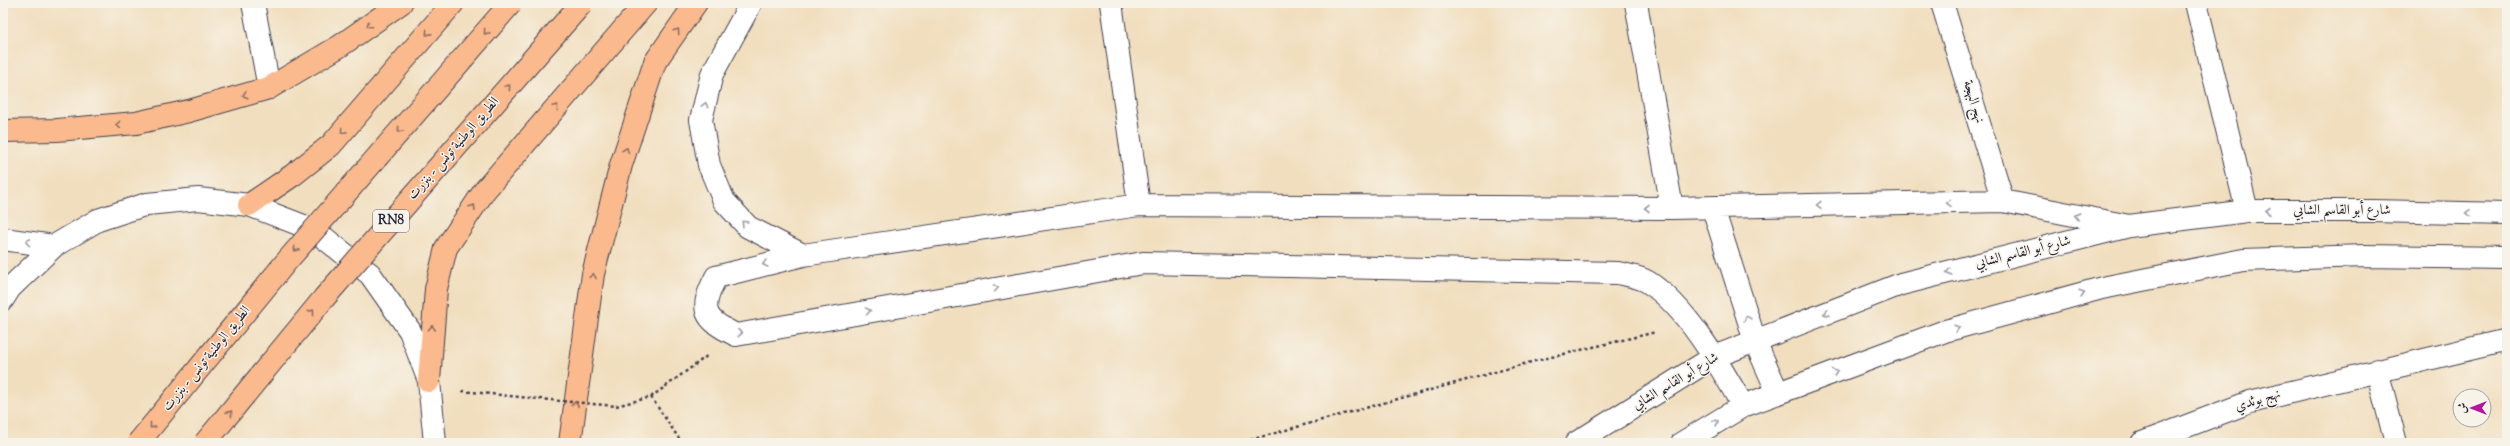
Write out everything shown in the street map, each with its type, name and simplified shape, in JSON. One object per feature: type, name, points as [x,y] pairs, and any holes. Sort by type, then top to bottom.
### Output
[{"type":"highway","points":[[3,131],[57,130],[136,123],[189,111],[269,88],[340,46],[401,3]]},
{"type":"highway","points":[[249,205],[293,175],[331,145],[454,3]]},
{"type":"highway","name":"الطريق الوطنية تونس - بنزرت","points":[[138,443],[286,262],[511,3]]},
{"type":"highway","name":"الطريق الوطنية تونس - بنزرت","points":[[205,443],[324,298],[582,3]]},
{"type":"highway","points":[[430,386],[436,289],[446,248],[485,190],[646,3]]},
{"type":"highway","points":[[570,443],[593,274],[621,165],[655,62],[696,3]]},
{"type":"street","points":[[253,3],[269,88]]},
{"type":"street","points":[[751,3],[712,74],[701,120],[709,165],[724,201],[748,227],[803,255]]},
{"type":"street","points":[[1111,3],[1139,205]]},
{"type":"street","points":[[1636,3],[1672,208]]},
{"type":"street","name":"نهج البهجة","points":[[1942,3],[2003,202]]},
{"type":"street","points":[[2196,3],[2247,211]]},
{"type":"street","points":[[3,299],[10,288],[54,246],[98,220],[147,204],[198,199],[249,205],[314,230],[370,274],[410,331],[430,386],[435,443]]},
{"type":"street","points":[[1743,406],[1714,357],[1689,324],[1659,290],[1646,280],[1618,273],[1142,263],[736,335],[716,326],[707,312],[706,296],[716,277],[803,255],[1139,205],[1712,208],[2003,202],[2129,226]]},
{"type":"street","points":[[1712,208],[1754,341],[1778,393]]},
{"type":"street","name":"شارع أبو القاسم الشابي","points":[[1576,443],[1714,357],[1754,341],[1901,284],[2129,226],[2247,211],[2507,214]]},
{"type":"street","points":[[3,239],[54,246]]},
{"type":"street","points":[[1682,443],[1743,406],[1944,331],[2102,288],[2243,260],[2365,256],[2507,258]]},
{"type":"street","name":"نهج بوثدي","points":[[2142,443],[2250,402],[2377,370],[2507,340]]},
{"type":"street","points":[[2377,370],[2396,443]]},
{"type":"path","points":[[1239,443],[1535,361],[1689,324]]},
{"type":"path","points":[[430,386],[475,390],[539,399],[616,406],[651,397],[736,335]]},
{"type":"path","points":[[651,397],[682,443]]}]
